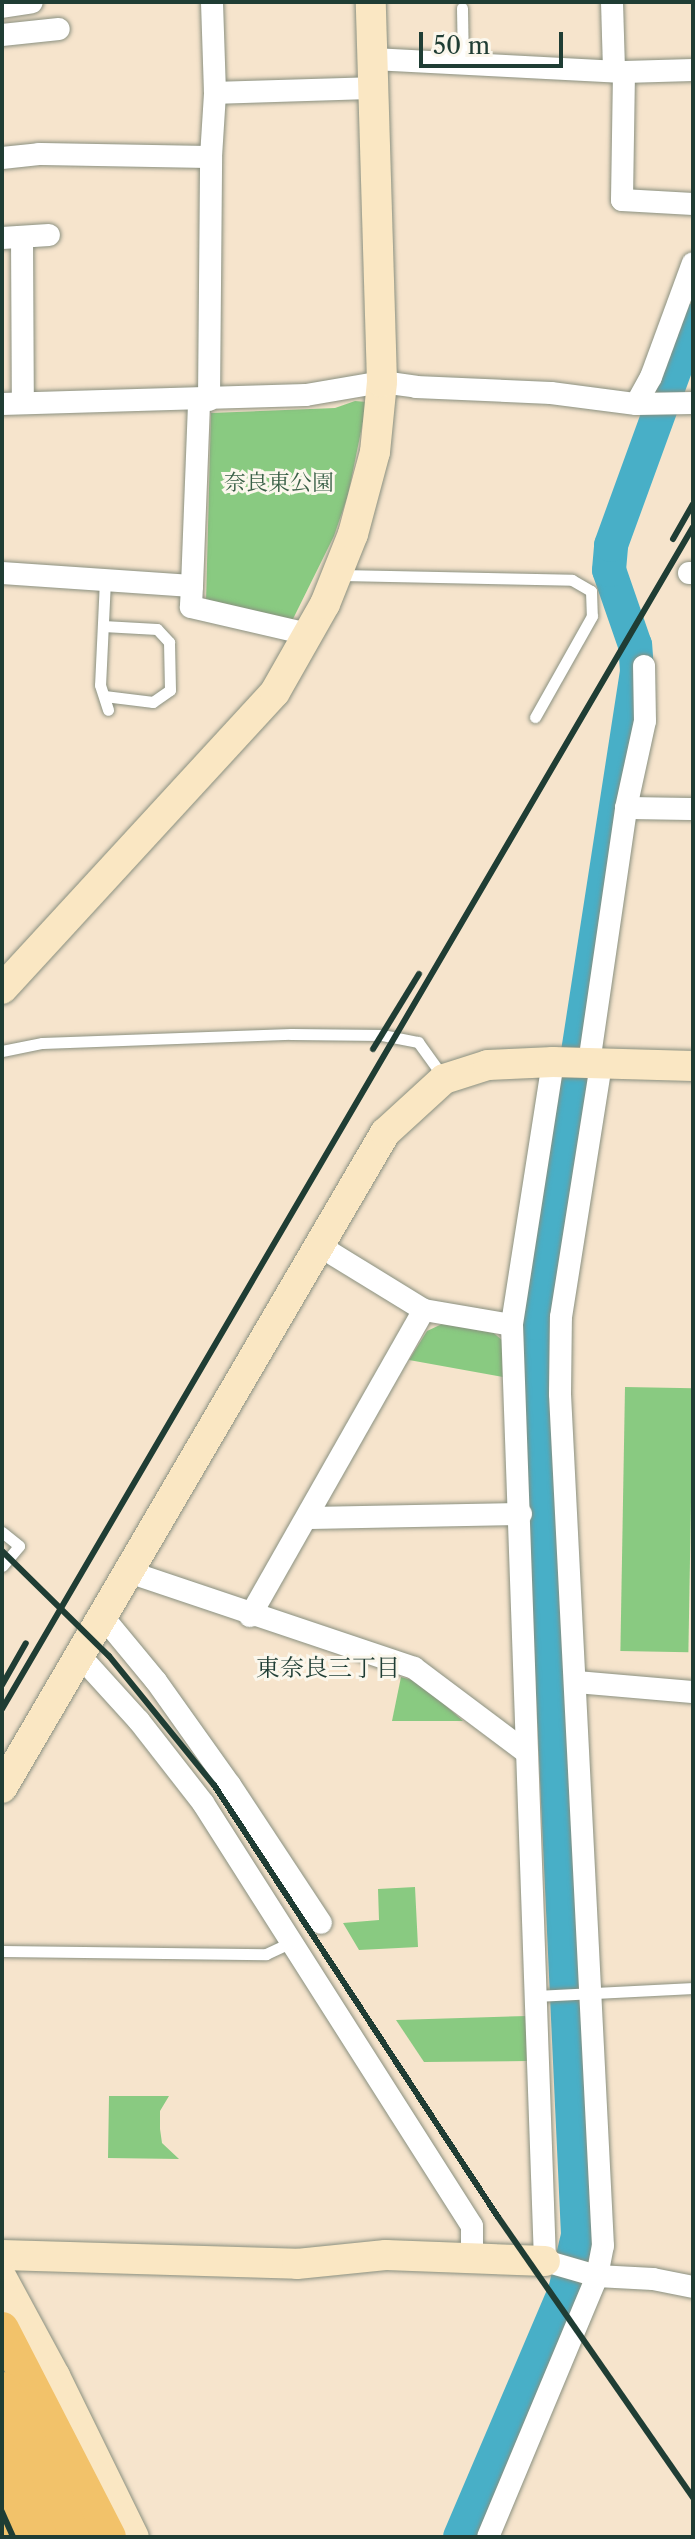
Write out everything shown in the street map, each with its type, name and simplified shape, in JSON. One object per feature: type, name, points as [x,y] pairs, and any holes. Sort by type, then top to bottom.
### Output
[{"type":"highway","points":[[2,2392],[71,2537]]},
{"type":"highway","points":[[2,2462],[37,2537]]},
{"type":"main road","points":[[2,2329],[109,2537]]},
{"type":"main road","points":[[2,2529],[5,2537]]},
{"type":"street","points":[[2,7],[32,2]]},
{"type":"street","points":[[212,2],[215,93],[204,401],[191,607],[308,634]]},
{"type":"street","points":[[2,989],[275,692],[308,634],[353,534],[375,452],[382,382],[371,2]]},
{"type":"street","points":[[612,2],[619,71],[622,200],[693,204]]},
{"type":"street","points":[[2,35],[59,29]]},
{"type":"street","points":[[215,93],[463,63],[619,71],[693,70]]},
{"type":"street","points":[[2,158],[39,154],[211,157]]},
{"type":"street","points":[[49,235],[12,237],[13,404],[204,401],[306,395],[382,382],[644,402],[691,399]]},
{"type":"street","points":[[644,402],[693,263]]},
{"type":"street","points":[[2,573],[192,586]]},
{"type":"street","points":[[488,2537],[603,2246],[587,1995],[576,1682],[560,1394],[561,1317],[626,808],[645,721],[644,666]]},
{"type":"street","points":[[626,808],[693,809]]},
{"type":"street","points":[[551,2263],[543,1996],[526,1752],[521,1514],[512,1325],[556,1062]]},
{"type":"street","points":[[2,1788],[385,1133],[444,1079],[488,1065],[556,1062],[693,1066]]},
{"type":"street","points":[[318,1245],[424,1310],[512,1325]]},
{"type":"street","points":[[250,1616],[424,1310]]},
{"type":"street","points":[[308,1518],[521,1514]]},
{"type":"street","points":[[129,1572],[250,1616],[414,1668],[526,1752]]},
{"type":"street","points":[[103,1617],[156,1681],[230,1785],[321,1923]]},
{"type":"street","points":[[80,1656],[139,1721],[203,1803],[472,2226],[472,2258]]},
{"type":"street","points":[[576,1682],[693,1692]]},
{"type":"street","points":[[203,1803],[230,1785]]},
{"type":"street","points":[[2,2255],[297,2264],[386,2255],[472,2258],[551,2263],[593,2274],[653,2279],[693,2287]]},
{"type":"street","points":[[2,2278],[55,2376],[134,2537]]},
{"type":"lane","points":[[462,8],[463,63]]},
{"type":"lane","points":[[336,575],[572,580],[591,591],[592,616],[535,717]]},
{"type":"lane","points":[[105,580],[100,685],[108,710]]},
{"type":"lane","points":[[103,626],[157,629],[169,642],[170,690],[153,702],[104,696]]},
{"type":"lane","points":[[2,1051],[42,1043],[291,1034],[395,1036],[418,1042],[444,1079]]},
{"type":"lane","points":[[2,1532],[19,1546],[2,1566]]},
{"type":"lane","points":[[2,1951],[266,1954],[292,1942]]},
{"type":"lane","points":[[543,1996],[693,1988]]},
{"type":"green space","name":"奈良東公園","points":[[355,401],[367,402],[348,495],[334,536],[292,621],[206,602],[211,413],[335,408]]},
{"type":"green space","points":[[442,1324],[490,1330],[502,1340],[503,1377],[409,1360],[427,1331]]},
{"type":"green space","points":[[625,1387],[693,1388],[688,1652],[620,1651]]},
{"type":"green space","points":[[401,1677],[419,1682],[463,1721],[392,1721]]},
{"type":"green space","points":[[415,1887],[418,1947],[359,1950],[343,1923],[379,1920],[378,1889]]},
{"type":"green space","points":[[527,2016],[528,2061],[424,2062],[396,2020]]},
{"type":"green space","points":[[109,2096],[169,2096],[160,2111],[162,2143],[179,2159],[108,2158]]},
{"type":"waterway","points":[[460,2537],[565,2291],[578,2235],[536,1323],[637,671],[635,645],[609,570],[611,545],[693,320]]},
{"type":"railway","points":[[673,539],[693,504]]},
{"type":"railway","points":[[2,1709],[693,527]]},
{"type":"railway","points":[[373,1049],[419,974]]},
{"type":"railway","points":[[2,1551],[109,1656],[214,1785],[498,2217],[693,2498]]},
{"type":"railway","points":[[2,1685],[26,1643]]},
{"type":"railway","points":[[2,2512],[13,2537]]},
{"type":"district","name":"東奈良三丁目","points":[[328,1668]]}]
